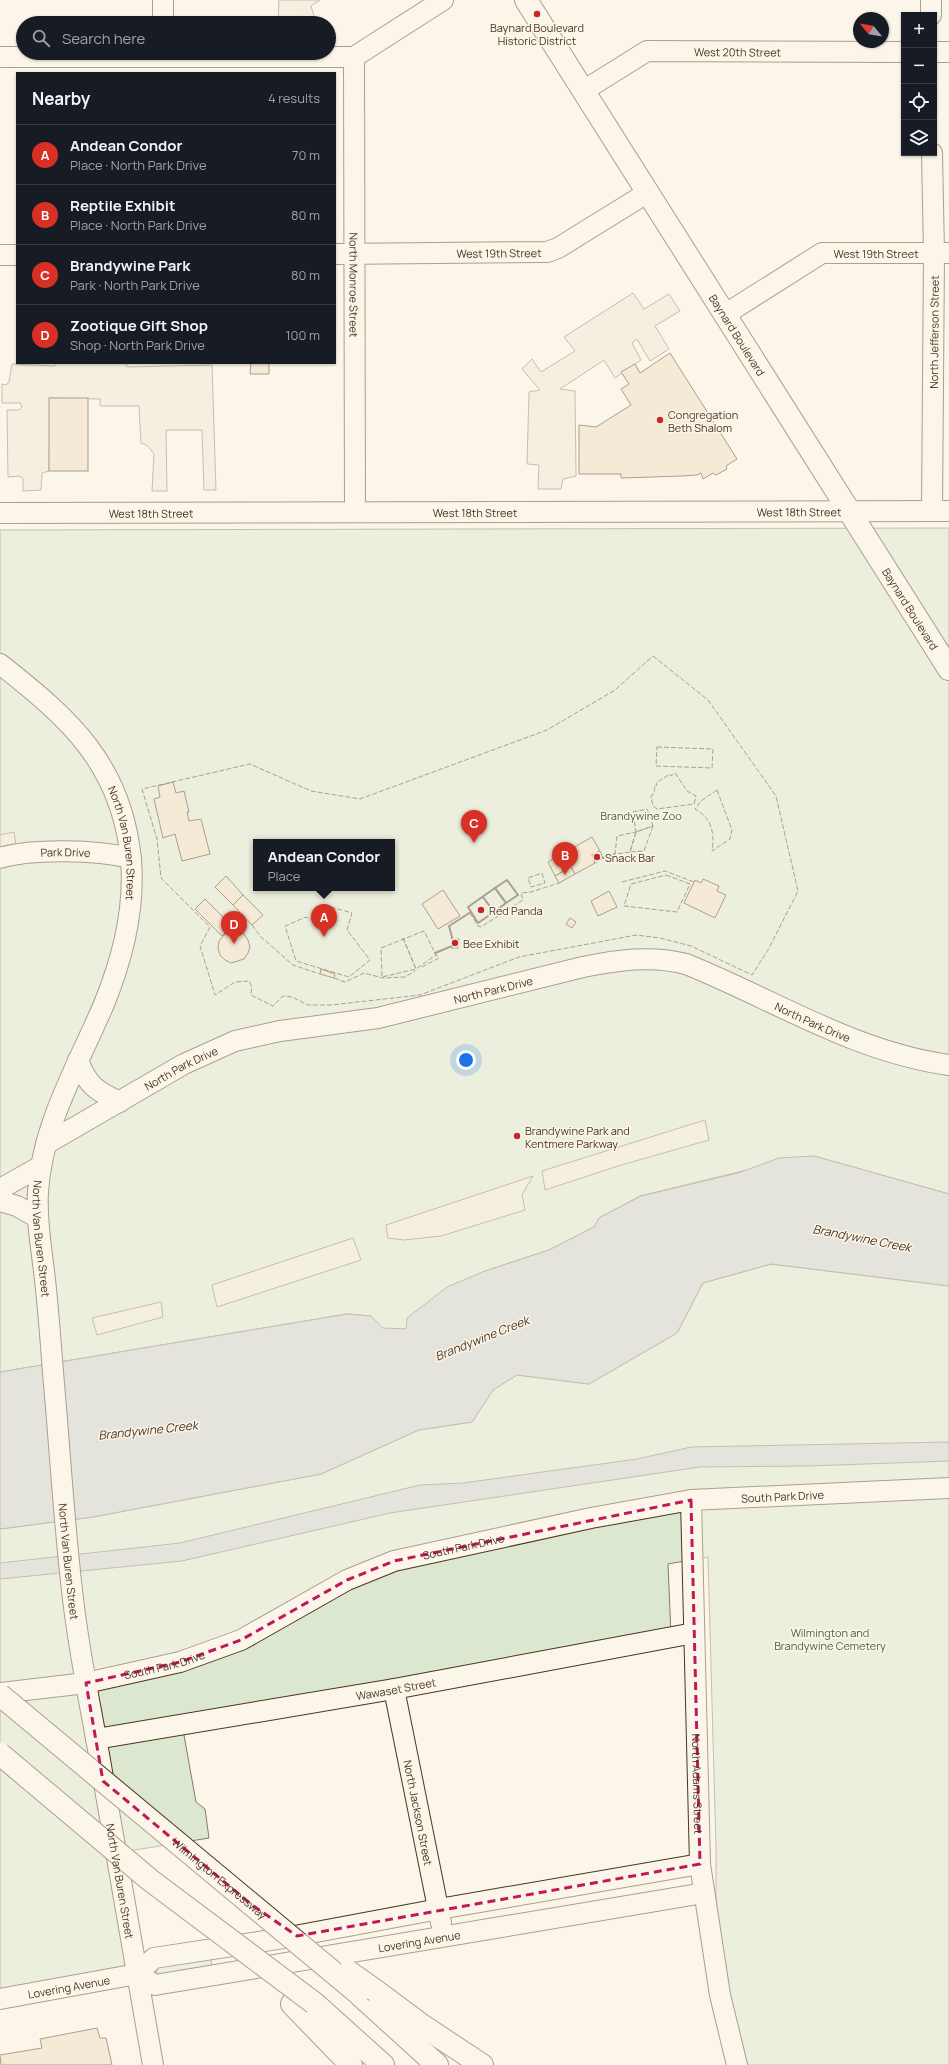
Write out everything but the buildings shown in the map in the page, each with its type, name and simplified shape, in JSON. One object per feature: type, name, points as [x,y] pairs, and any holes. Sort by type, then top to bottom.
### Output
[{"type":"main road","name":"Baynard Boulevard","points":[[526,0],[949,669]]},
{"type":"main road","name":"Wilmington Expressway","points":[[0,1694],[252,1905],[367,1992]]},
{"type":"main road","points":[[0,1754],[150,1880],[292,2004],[352,2065]]},
{"type":"main road","points":[[150,1880],[314,2003],[383,2065]]},
{"type":"main road","points":[[367,1992],[437,2065]]},
{"type":"main road","points":[[367,1992],[424,2026],[482,2065]]},
{"type":"street","points":[[163,0],[163,16]]},
{"type":"street","points":[[336,57],[354,57],[444,0]]},
{"type":"street","points":[[931,0],[931,12]]},
{"type":"street","name":"West 20th Street","points":[[583,90],[647,51],[901,52]]},
{"type":"street","points":[[937,52],[949,52]]},
{"type":"street","points":[[0,57],[16,57]]},
{"type":"street","name":"North Monroe Street","points":[[354,57],[345,254],[355,512]]},
{"type":"street","name":"North Jefferson Street","points":[[932,156],[941,253],[941,511]]},
{"type":"street","name":"West 19th Street","points":[[345,254],[547,252],[558,248],[647,193]]},
{"type":"street","name":"West 19th Street","points":[[724,315],[822,254],[941,253]]},
{"type":"street","points":[[0,255],[16,255]]},
{"type":"street","name":"West 18th Street","points":[[0,513],[941,511]]},
{"type":"street","name":"North Van Buren Street","points":[[0,664],[61,714],[94,753],[107,774],[116,794],[124,819],[130,858],[131,881],[129,912],[123,946],[104,1003],[63,1095],[46,1144],[41,1166],[38,1218],[47,1293],[72,1592],[86,1683],[152,2065]]},
{"type":"street","name":"Park Drive","points":[[0,858],[11,855],[53,852],[99,853],[130,858]]},
{"type":"street","name":"North Park Drive","points":[[46,1144],[213,1050],[258,1034],[378,1018],[609,961],[651,958],[670,960],[709,974],[845,1037],[931,1063],[949,1065]]},
{"type":"street","points":[[78,1060],[84,1077],[92,1086],[102,1094],[120,1102]]},
{"type":"street","points":[[0,1189],[41,1166]]},
{"type":"street","points":[[0,1201],[17,1206],[38,1218]]},
{"type":"street","name":"South Park Drive","points":[[0,1694],[86,1683],[180,1662],[241,1640],[347,1580],[394,1561],[591,1518],[691,1500],[949,1488]]},
{"type":"street","name":"North Adams Street","points":[[691,1500],[700,1864],[720,1995],[737,2065]]},
{"type":"street","name":"Wawaset Street","points":[[96,1739],[394,1689],[694,1633]]},
{"type":"street","name":"North Jackson Street","points":[[394,1689],[444,1936]]},
{"type":"street","points":[[137,1974],[154,1958],[284,1938],[439,1909],[700,1864]]},
{"type":"street","name":"Lovering Avenue","points":[[0,1999],[137,1974],[155,1985],[704,1893]]},
{"type":"highlighted area","points":[[691,1500],[700,1864],[297,1936],[252,1905],[103,1781],[86,1683],[180,1662],[241,1640],[347,1580],[394,1561]]},
{"type":"green space","name":"Brandywine Zoo","points":[[949,528],[949,1194],[814,1156],[755,1168],[640,1196],[599,1218],[594,1227],[549,1250],[485,1271],[407,1329],[383,1329],[371,1316],[347,1314],[0,1372],[0,530]]},
{"type":"green space","name":"Wilmington and Brandywine Cemetery","points":[[771,1264],[949,1286],[949,2065],[743,2065],[716,1943],[716,1848],[708,1557],[668,1564],[671,1636],[182,1724],[196,1802],[205,1809],[209,1838],[116,1853],[137,1974],[0,1999],[0,1529],[93,1517],[321,1474],[419,1430],[472,1422],[493,1390],[517,1375],[589,1384],[677,1333],[703,1283]]},
{"type":"green space","points":[[211,1958],[212,1970],[157,1975],[157,1969],[160,1967]]},
{"type":"shaded area","points":[[279,0],[320,0],[311,6],[314,16],[278,16]]},
{"type":"shaded area","points":[[633,293],[644,309],[669,294],[680,311],[655,326],[669,349],[650,361],[637,339],[632,343],[641,360],[615,378],[604,360],[560,389],[575,391],[576,476],[563,479],[561,489],[538,489],[539,465],[527,464],[529,392],[540,390],[522,369],[532,359],[541,372],[575,351],[564,337]]},
{"type":"shaded area","points":[[12,364],[55,366],[55,364],[126,364],[127,367],[212,365],[216,490],[204,490],[202,430],[166,430],[167,491],[152,491],[154,454],[148,446],[141,443],[139,406],[100,406],[100,399],[50,398],[49,471],[42,473],[41,490],[23,491],[23,479],[20,476],[8,477],[7,410],[19,410],[22,407],[20,403],[2,403],[2,384],[6,385],[9,382]]},
{"type":"shaded area","points":[[14,832],[16,846],[0,849],[0,835]]},
{"type":"shaded area","points":[[705,1120],[709,1140],[618,1166],[545,1190],[542,1171]]},
{"type":"shaded area","points":[[533,1176],[522,1195],[525,1210],[441,1236],[404,1240],[388,1238],[386,1225]]},
{"type":"shaded area","points":[[353,1238],[361,1260],[217,1307],[212,1285]]},
{"type":"shaded area","points":[[161,1302],[163,1317],[97,1335],[92,1318]]},
{"type":"water","name":"Brandywine Creek","points":[[814,1156],[949,1194],[949,1286],[771,1264],[703,1283],[677,1333],[589,1384],[517,1375],[493,1390],[472,1422],[419,1430],[321,1474],[93,1517],[0,1529],[0,1372],[347,1314],[371,1316],[383,1328],[406,1329],[407,1318],[447,1287],[485,1271],[549,1250],[594,1227],[599,1218],[641,1196],[738,1173],[779,1158]]},
{"type":"water","points":[[949,1442],[949,1461],[809,1466],[700,1467],[390,1513],[182,1561],[0,1579],[0,1563],[180,1543],[420,1485],[463,1483],[637,1459],[691,1447]]},
{"type":"fence","points":[[653,656],[708,700],[776,796],[798,891],[768,950],[752,975],[691,946],[660,938],[636,935],[519,957],[420,995],[331,1005],[308,1005],[292,997],[283,996],[273,1006],[251,995],[252,987],[249,981],[235,982],[215,995],[200,946],[210,927],[161,878],[157,839],[142,789],[250,764],[311,791],[360,799],[547,730],[615,690],[653,656]]},
{"type":"fence","points":[[657,747],[713,749],[712,768],[656,766],[657,747]]},
{"type":"fence","points":[[675,773],[687,791],[696,796],[694,804],[657,809],[653,806],[651,797],[655,790],[654,786],[670,774],[671,776],[675,773]]},
{"type":"fence","points":[[717,790],[732,830],[730,839],[712,851],[713,839],[709,822],[695,809],[701,801],[717,790]]},
{"type":"fence","points":[[647,809],[653,826],[636,832],[633,812],[647,809]]},
{"type":"fence","points":[[653,826],[644,851],[630,852],[636,832],[653,826]]},
{"type":"fence","points":[[636,832],[630,852],[615,854],[617,836],[636,832]]},
{"type":"fence","points":[[622,882],[665,871],[694,882]]},
{"type":"fence","points":[[542,873],[545,883],[531,887],[528,878],[542,873]]},
{"type":"fence","points":[[666,875],[690,884],[677,912],[624,906],[631,884],[666,875]]},
{"type":"fence","points":[[470,913],[478,926],[481,927],[523,900],[521,893],[531,892],[559,883]]},
{"type":"fence","points":[[324,905],[352,913],[347,930],[370,960],[349,977],[296,961],[285,926],[306,917],[319,922],[324,905]]},
{"type":"fence","points":[[252,925],[260,936],[293,965],[320,974]]},
{"type":"fence","points":[[403,938],[416,969],[382,977],[381,948],[424,931],[436,955],[416,969],[403,938]]},
{"type":"fence","points":[[422,967],[439,958],[436,954]]},
{"type":"fence","points":[[334,978],[345,982],[364,973],[383,978],[405,977],[415,971]]},
{"type":"wall","points":[[603,858],[615,854]]},
{"type":"wall","points":[[507,880],[518,895],[506,903],[495,888],[507,880]]},
{"type":"wall","points":[[483,897],[494,912],[478,923],[468,907],[495,888],[506,903],[494,912],[483,897]]},
{"type":"wall","points":[[453,941],[449,926],[471,912]]},
{"type":"wall","points":[[435,953],[452,946]]},
{"type":"place","name":"Baynard Boulevard Historic District","points":[[537,14]]},
{"type":"place","name":"Congregation Beth Shalom","points":[[660,420]]},
{"type":"place","name":"Brandywine Park","points":[[474,843]]},
{"type":"place","name":"Snack Bar","points":[[597,857]]},
{"type":"place","name":"Reptile Exhibit","points":[[565,875]]},
{"type":"place","name":"Red Panda","points":[[481,910]]},
{"type":"place","name":"Andean Condor","points":[[324,937]]},
{"type":"place","name":"Bee Exhibit","points":[[455,943]]},
{"type":"place","name":"Zootique Gift Shop","points":[[234,944]]},
{"type":"place","name":"Brandywine Park and Kentmere Parkway","points":[[517,1136]]}]
